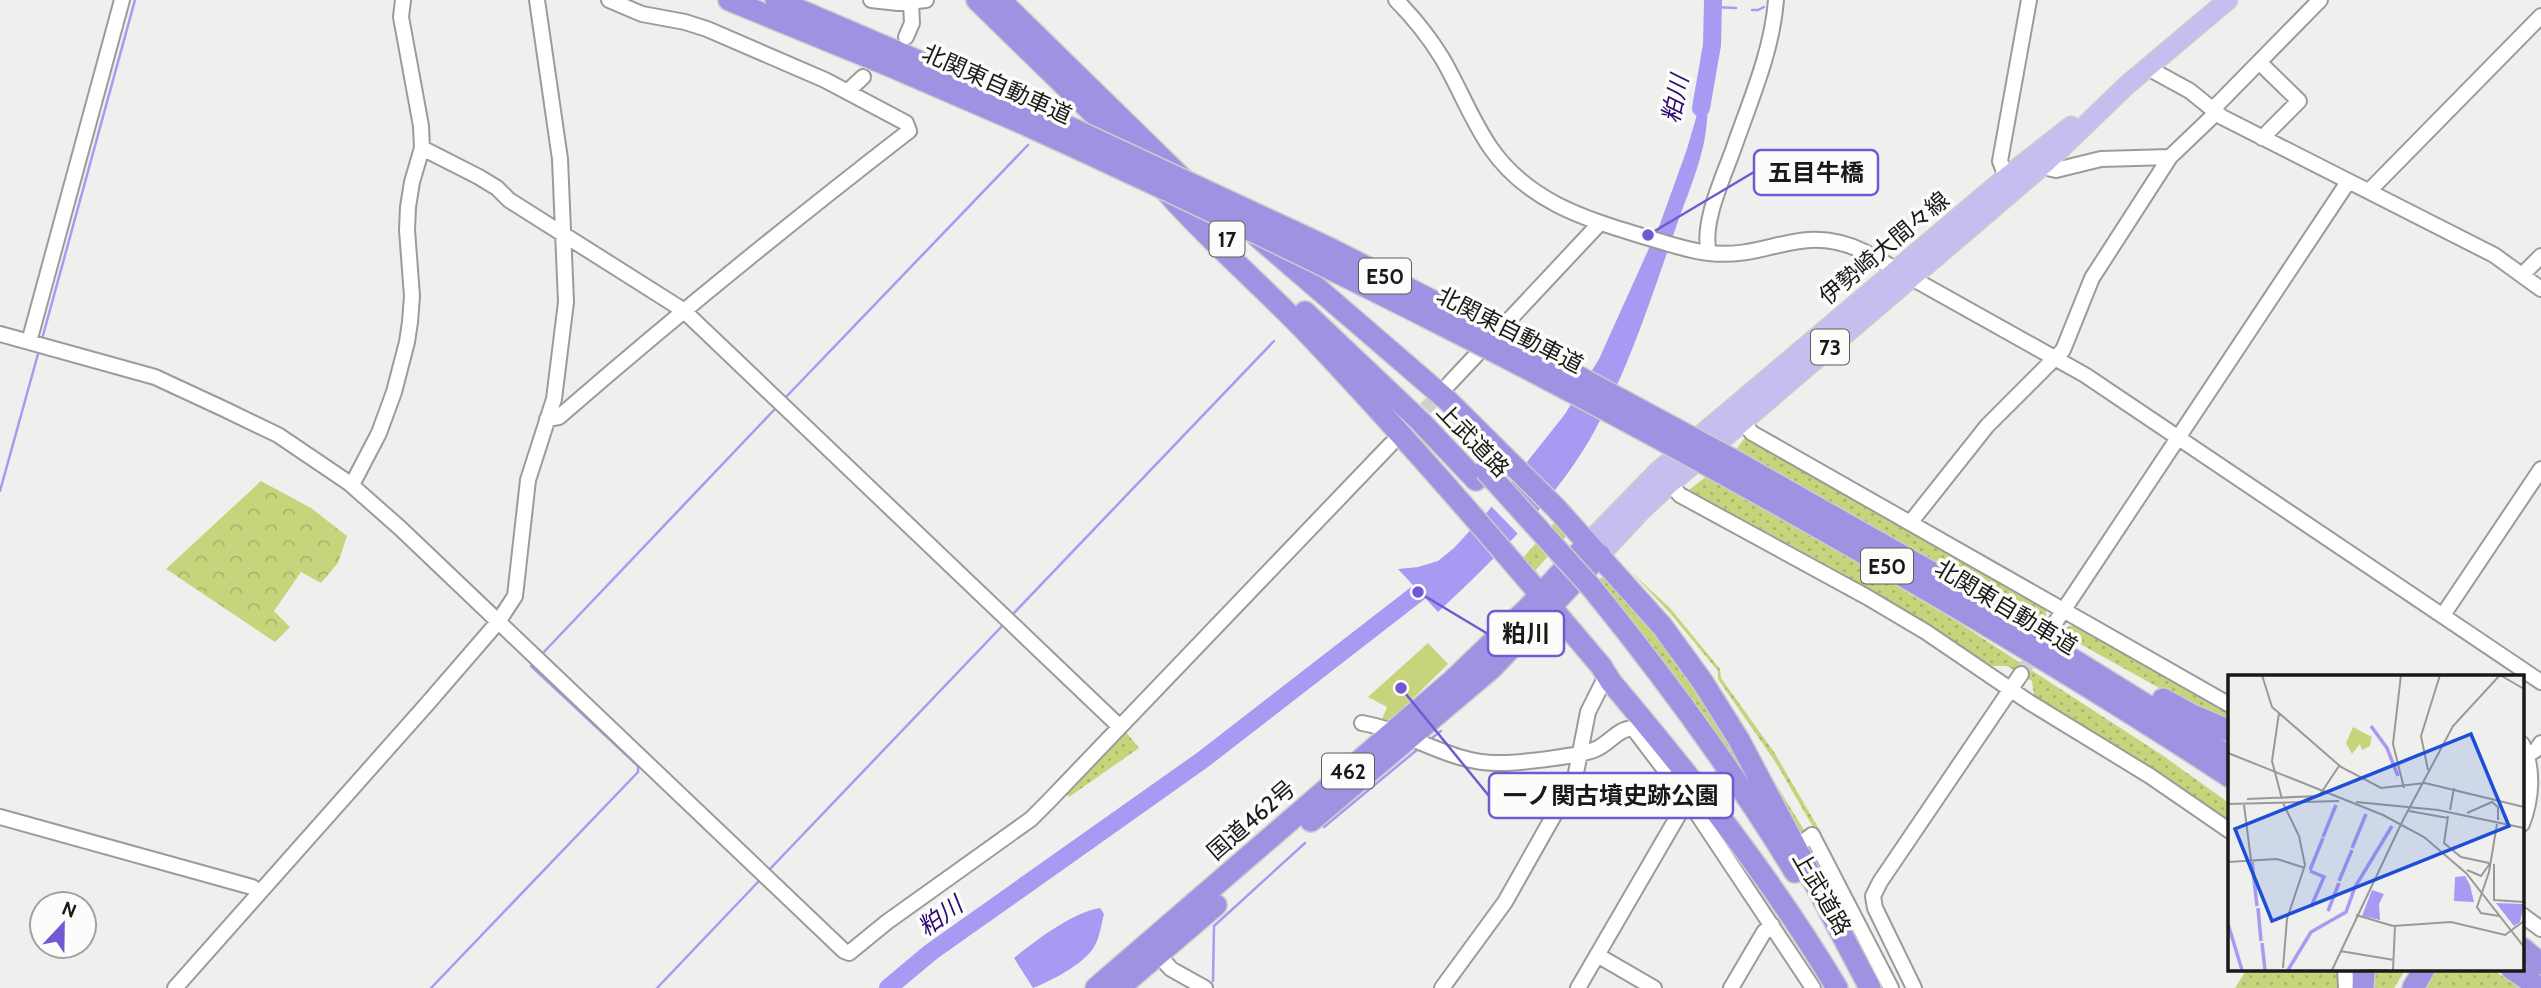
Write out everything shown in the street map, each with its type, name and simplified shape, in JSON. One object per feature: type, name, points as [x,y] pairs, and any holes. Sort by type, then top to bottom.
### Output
[{"type":"highway","name":"北関東自動車道","points":[[729,0],[1025,116]]},
{"type":"highway","name":"北関東自動車道","points":[[776,0],[1025,116],[1349,258],[1531,351],[1727,466],[2228,776]]},
{"type":"highway","name":"上武道路","points":[[977,0],[1129,149],[1480,475]]},
{"type":"highway","name":"上武道路","points":[[1000,0],[1381,366],[1586,591],[1681,701],[1735,776],[1783,852],[1861,988]]},
{"type":"highway","points":[[1129,149],[1183,211],[1291,316],[1458,498],[1546,601],[1738,838],[1769,881],[1837,988]]},
{"type":"highway","points":[[1194,189],[1235,217],[1447,400],[1556,508],[1662,626],[1723,713],[1870,988]]},
{"type":"highway","name":"北関東自動車道","points":[[1727,466],[1943,579],[2228,756]]},
{"type":"highway","name":"国道462号","points":[[1096,988],[1153,949],[1402,735],[1479,657],[1546,601],[1594,549]]},
{"type":"highway","points":[[1943,579],[2192,715],[2228,730]]},
{"type":"highway","name":"上武道路","points":[[1586,591],[1724,787],[1803,911],[1846,988]]},
{"type":"highway","points":[[2050,665],[2107,709],[2228,792]]},
{"type":"highway","name":"国道462号","points":[[1119,988],[1153,949]]},
{"type":"highway","points":[[2524,950],[2541,966]]},
{"type":"highway","points":[[2524,956],[2541,966]]},
{"type":"highway","points":[[1845,957],[1870,988]]},
{"type":"highway","points":[[2363,988],[2364,970]]},
{"type":"highway","points":[[2402,988],[2413,970]]},
{"type":"highway","points":[[2413,988],[2423,970]]},
{"type":"highway","points":[[2513,970],[2540,988]]},
{"type":"main road","name":"伊勢崎大間々線","points":[[1594,549],[1639,489],[1904,273],[2046,163],[2127,85],[2228,0]]},
{"type":"main road","name":"伊勢崎大間々線","points":[[1594,549],[1742,421],[2006,177],[2103,100],[2127,85]]},
{"type":"street","points":[[29,342],[122,0]]},
{"type":"street","points":[[349,483],[355,479],[379,433],[394,392],[407,342],[412,296],[408,207],[422,148],[421,126],[401,17],[403,0]]},
{"type":"street","points":[[174,988],[498,622],[514,596],[528,480],[554,400],[566,286],[556,127],[537,0]]},
{"type":"street","points":[[547,419],[559,417],[683,310],[909,131],[906,123],[847,92],[695,24],[642,14],[610,0]]},
{"type":"street","points":[[871,0],[911,3],[926,0]]},
{"type":"street","points":[[1396,0],[1424,29],[1489,146],[1522,184],[1543,199],[1605,224],[1709,253],[1733,253],[1802,239],[1820,239],[1855,247],[2055,358],[2178,436],[2541,682]]},
{"type":"street","points":[[1709,253],[1707,232],[1719,189],[1761,70],[1772,32],[1776,0]]},
{"type":"street","points":[[2006,177],[2000,161],[2029,0]]},
{"type":"street","points":[[1910,523],[1982,432],[2055,358],[2067,341],[2092,278],[2170,157],[2320,0]]},
{"type":"street","points":[[906,37],[912,23],[911,3]]},
{"type":"street","points":[[2369,191],[2541,16]]},
{"type":"street","points":[[2259,62],[2299,101],[2262,138]]},
{"type":"street","points":[[2148,68],[2190,91],[2214,112],[2262,138],[2494,255],[2541,289]]},
{"type":"street","points":[[847,92],[863,77]]},
{"type":"street","points":[[422,148],[497,188],[509,200],[683,310],[1120,727]]},
{"type":"street","points":[[2046,163],[2056,170],[2101,159],[2170,157]]},
{"type":"street","points":[[2059,617],[2348,182]]},
{"type":"street","points":[[1448,384],[1605,224]]},
{"type":"street","points":[[2522,275],[2541,256]]},
{"type":"street","points":[[0,334],[155,377],[278,435],[349,483],[400,528],[849,953],[887,922],[1031,818],[1391,444]]},
{"type":"street","points":[[1742,421],[1752,433],[1910,523],[2059,617],[2228,704]]},
{"type":"street","points":[[2443,615],[2541,470]]},
{"type":"street","points":[[1670,484],[1680,495],[1926,632],[2010,689],[2150,776],[2228,830]]},
{"type":"street","points":[[1442,988],[1505,902],[1575,779],[1588,712],[1607,674]]},
{"type":"street","points":[[1914,988],[1872,902],[1875,890],[2021,674]]},
{"type":"street","points":[[1362,723],[1460,757],[1502,763],[1596,750],[1620,732],[1633,728],[1747,876],[1772,925],[1813,988]]},
{"type":"street","points":[[2524,817],[2530,795],[2525,749],[2541,743]]},
{"type":"street","points":[[1578,988],[1682,810],[1690,803]]},
{"type":"street","points":[[0,817],[253,887],[259,892]]},
{"type":"street","points":[[1804,841],[1812,835],[1891,988]]},
{"type":"street","points":[[2524,916],[2541,929]]},
{"type":"street","points":[[1731,988],[1764,932],[1772,925]]},
{"type":"street","points":[[1153,949],[1171,969],[1205,988]]},
{"type":"street","points":[[1597,955],[1654,988]]},
{"type":"street","points":[[1881,966],[1898,957]]},
{"type":"street","points":[[2346,970],[2346,988]]},
{"type":"green space","points":[[1746,436],[2046,607],[2046,617],[2064,628],[2077,624],[2188,690],[2228,710],[2228,722],[2161,689],[1735,451]]},
{"type":"green space","points":[[1708,475],[1956,621],[2162,755],[2228,802],[2228,822],[2131,755],[2034,696],[2032,681],[2007,666],[1992,666],[1842,573],[1689,490]]},
{"type":"green space","points":[[261,481],[311,508],[347,536],[338,563],[321,583],[301,572],[274,611],[290,627],[275,642],[166,569]]},
{"type":"green space","points":[[1559,518],[1571,531],[1531,575],[1518,563]]},
{"type":"green space","points":[[1609,572],[1661,630],[1796,854],[1596,579],[1604,578]]},
{"type":"green space","points":[[1631,572],[1670,608],[1720,669],[1721,678],[1774,752],[1822,834],[1816,832],[1776,763],[1718,679],[1718,671],[1670,613]]},
{"type":"green space","points":[[1428,643],[1448,664],[1396,715],[1384,723],[1381,722],[1387,707],[1368,697]]},
{"type":"green space","points":[[1125,731],[1139,748],[1069,797],[1065,793]]},
{"type":"green space","points":[[1752,745],[1804,830],[1803,834],[1888,988],[1876,988]]},
{"type":"green space","points":[[2246,970],[2339,970],[2339,988],[2235,988]]},
{"type":"green space","points":[[2373,970],[2405,970],[2394,988],[2373,988]]},
{"type":"green space","points":[[2432,970],[2493,970],[2519,988],[2422,988]]},
{"type":"shaded area","points":[[1705,87],[1707,123],[1700,159],[1639,332],[1607,408],[1578,458],[1543,505],[1502,550],[1438,612],[1398,569],[1438,561],[1454,548],[1488,511],[1565,414],[1599,359],[1660,224],[1687,149]]},
{"type":"shaded area","points":[[1100,908],[1104,914],[1100,931],[1089,953],[1066,971],[1033,988],[1014,958],[1066,921]]},
{"type":"pier","points":[[1506,483],[1536,516],[1520,536],[1489,504]]},
{"type":"waterway","points":[[42,339],[135,0]]},
{"type":"waterway","name":"粕川","points":[[1701,108],[1712,45],[1713,0]]},
{"type":"waterway","points":[[1714,7],[1736,8]]},
{"type":"waterway","points":[[1752,10],[1764,7]]},
{"type":"waterway","points":[[786,397],[1028,145]]},
{"type":"waterway","points":[[1012,615],[1274,341]]},
{"type":"waterway","points":[[0,491],[38,354]]},
{"type":"waterway","points":[[542,654],[774,410]]},
{"type":"waterway","name":"粕川","points":[[888,988],[931,952],[1201,761],[1436,579]]},
{"type":"waterway","points":[[769,870],[1004,624]]},
{"type":"waterway","points":[[431,988],[638,772],[638,766],[531,666]]},
{"type":"waterway","points":[[1433,737],[1441,731]]},
{"type":"waterway","points":[[1324,827],[1418,749]]},
{"type":"waterway","points":[[1213,981],[1214,926],[1305,843]]},
{"type":"waterway","points":[[657,988],[759,881]]},
{"type":"tunnel","points":[[1411,424],[1445,388]]},
{"type":"tunnel","points":[[2021,674],[2055,623]]},
{"type":"place","name":"五目牛橋","points":[[1648,235]]},
{"type":"place","name":"粕川","points":[[1418,592]]},
{"type":"place","name":"一ノ関古墳史跡公園","points":[[1401,688]]}]
